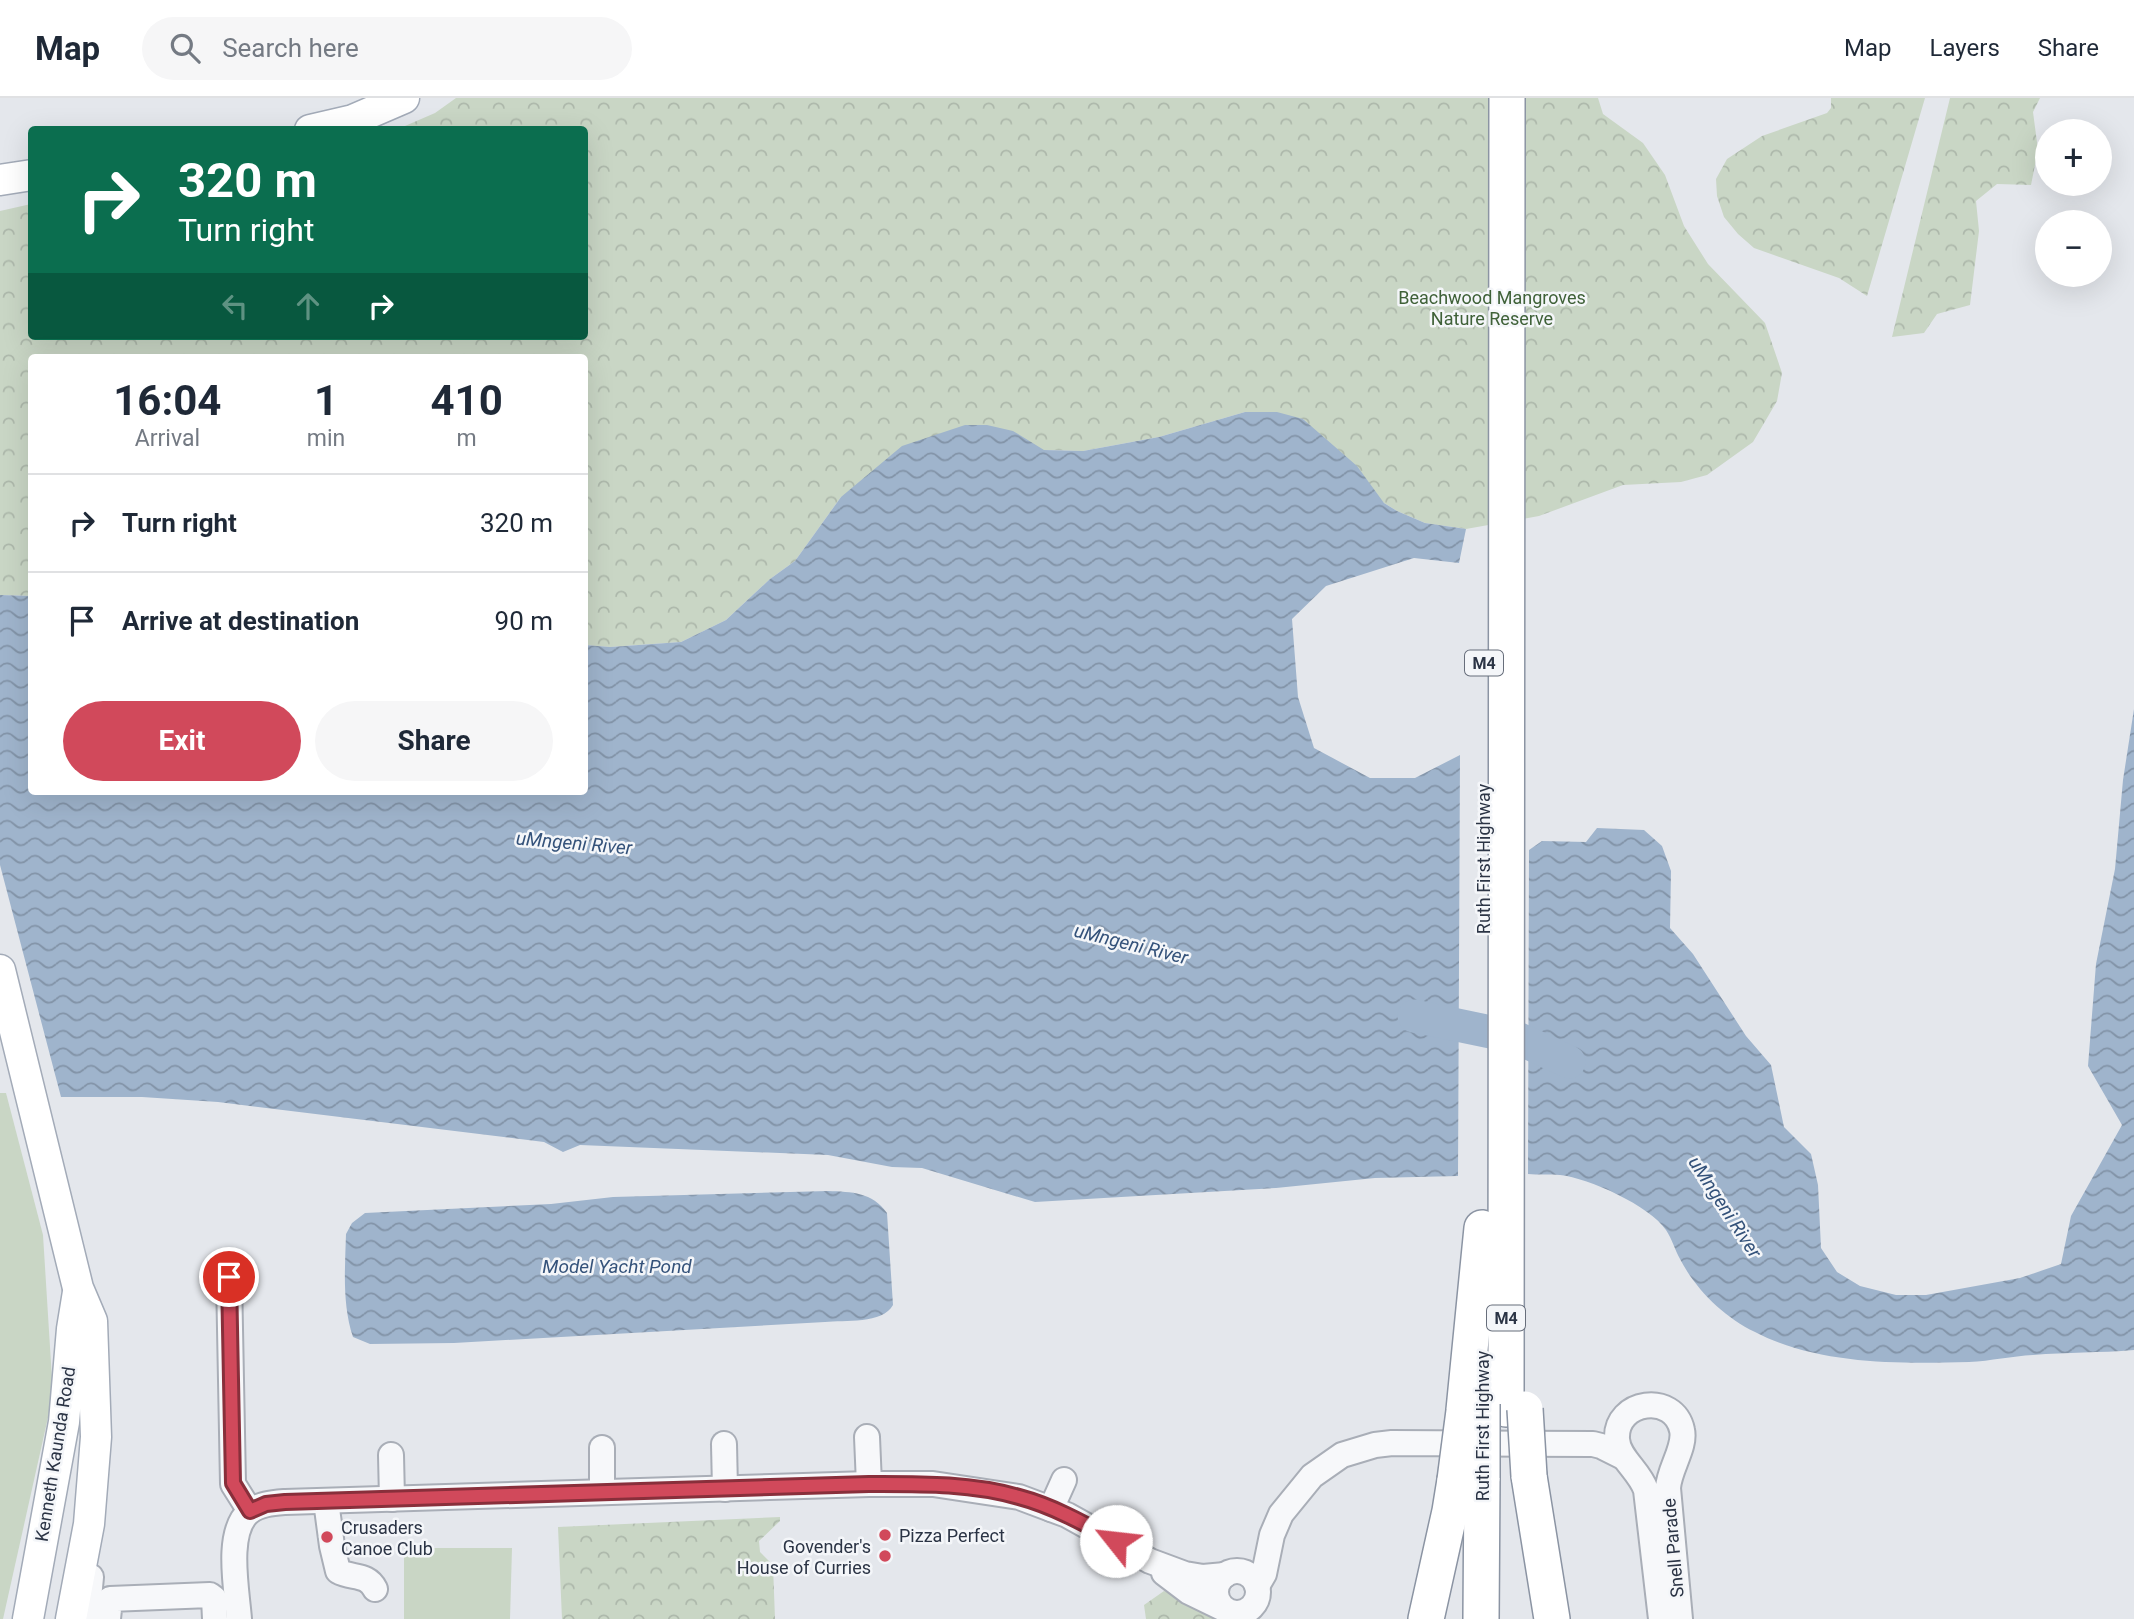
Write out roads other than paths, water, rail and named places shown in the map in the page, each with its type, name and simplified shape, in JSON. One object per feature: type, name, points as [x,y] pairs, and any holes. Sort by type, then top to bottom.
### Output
[{"type":"highway","name":"Ruth First Highway","points":[[1483,98],[1485,582],[1498,1236]]},
{"type":"highway","name":"Ruth First Highway","points":[[1481,1619],[1493,1478],[1498,1236],[1507,98]]},
{"type":"highway","points":[[1494,1408],[1493,1478],[1552,1619]]},
{"type":"highway","name":"Ruth First Highway","points":[[1493,1478],[1506,1619]]},
{"type":"highway","points":[[1426,1619],[1450,1511],[1493,1478]]},
{"type":"main road","points":[[327,126],[353,120],[404,98]]},
{"type":"main road","points":[[0,180],[28,176]]},
{"type":"main road","name":"Kenneth Kaunda Road","points":[[0,970],[78,1288],[92,1321],[96,1437],[89,1524],[71,1619]]},
{"type":"main road","name":"Kenneth Kaunda Road","points":[[28,1619],[64,1422],[78,1288]]},
{"type":"street","points":[[229,1277],[233,1483],[250,1511]]},
{"type":"street","name":"Snell Parade","points":[[1661,1619],[1646,1490],[1639,1475],[1623,1457],[1617,1442],[1617,1432],[1626,1414],[1644,1405],[1654,1405],[1672,1413],[1678,1420],[1683,1440],[1669,1476],[1668,1488],[1680,1619]]},
{"type":"street","points":[[867,1437],[869,1484]]},
{"type":"street","points":[[239,1619],[234,1550],[236,1534],[242,1520],[250,1511],[266,1504],[933,1484],[1019,1497],[1051,1508],[1092,1527],[1150,1561],[1189,1592],[1234,1613],[1250,1608],[1255,1603],[1276,1524],[1291,1499],[1327,1463],[1357,1448],[1392,1443],[1593,1444],[1623,1457]]},
{"type":"street","points":[[724,1444],[725,1489]]},
{"type":"street","points":[[602,1448],[602,1492]]},
{"type":"street","points":[[391,1455],[392,1499]]},
{"type":"street","points":[[1051,1508],[1064,1480]]},
{"type":"street","points":[[326,1501],[338,1571],[345,1575],[365,1577],[375,1589]]},
{"type":"street","points":[[87,1619],[91,1581],[89,1524]]},
{"type":"street","points":[[1150,1561],[1193,1576],[1244,1572],[1249,1575],[1257,1589],[1264,1619]]},
{"type":"street","points":[[1225,1575],[1216,1587],[1218,1602],[1234,1613]]},
{"type":"street","points":[[108,1619],[110,1599],[210,1595],[214,1598],[215,1619]]},
{"type":"water","points":[[1245,412],[1277,412],[1303,419],[1357,466],[1384,503],[1425,523],[1466,529],[1459,563],[1414,558],[1326,586],[1292,619],[1298,697],[1314,748],[1370,778],[1415,778],[1460,755],[1458,1176],[1375,1178],[1276,1188],[1035,1202],[922,1168],[892,1167],[828,1155],[580,1145],[563,1152],[544,1142],[218,1102],[142,1097],[61,1097],[0,865],[0,595],[28,596],[28,795],[588,795],[588,645],[610,647],[681,642],[726,620],[770,579],[795,561],[841,497],[902,446],[965,425],[987,425],[1013,431],[1044,450],[1083,451],[1159,437]]},
{"type":"water","points":[[2134,709],[2134,1350],[2046,1354],[1969,1362],[1915,1363],[1832,1357],[1805,1351],[1755,1332],[1722,1310],[1694,1281],[1666,1230],[1633,1203],[1587,1181],[1560,1175],[1528,1174],[1529,850],[1542,841],[1586,842],[1597,828],[1644,830],[1662,846],[1671,871],[1670,928],[1693,954],[1746,1036],[1771,1065],[1784,1127],[1811,1154],[1818,1185],[1821,1248],[1837,1272],[1860,1286],[1896,1295],[1926,1295],[2020,1278],[2061,1264],[2071,1216],[2122,1125],[2088,1066],[2096,964],[2115,869],[2123,780]]},
{"type":"water","name":"Model Yacht Pond","points":[[828,1191],[868,1197],[887,1213],[893,1305],[881,1315],[852,1321],[454,1343],[370,1344],[353,1337],[346,1299],[346,1234],[352,1223],[365,1213],[551,1204],[613,1197]]},
{"type":"waterway","name":"uMngeni River","points":[[1414,1016],[1515,1037],[1569,1062]]},
{"type":"place","name":"Pizza Perfect","points":[[885,1535]]},
{"type":"place","name":"Crusaders Canoe Club","points":[[327,1537]]},
{"type":"place","name":"Govender's House of Curries","points":[[885,1556]]},
{"type":"park label","name":"Beachwood Mangroves Nature Reserve","points":[[1492,307]]}]
